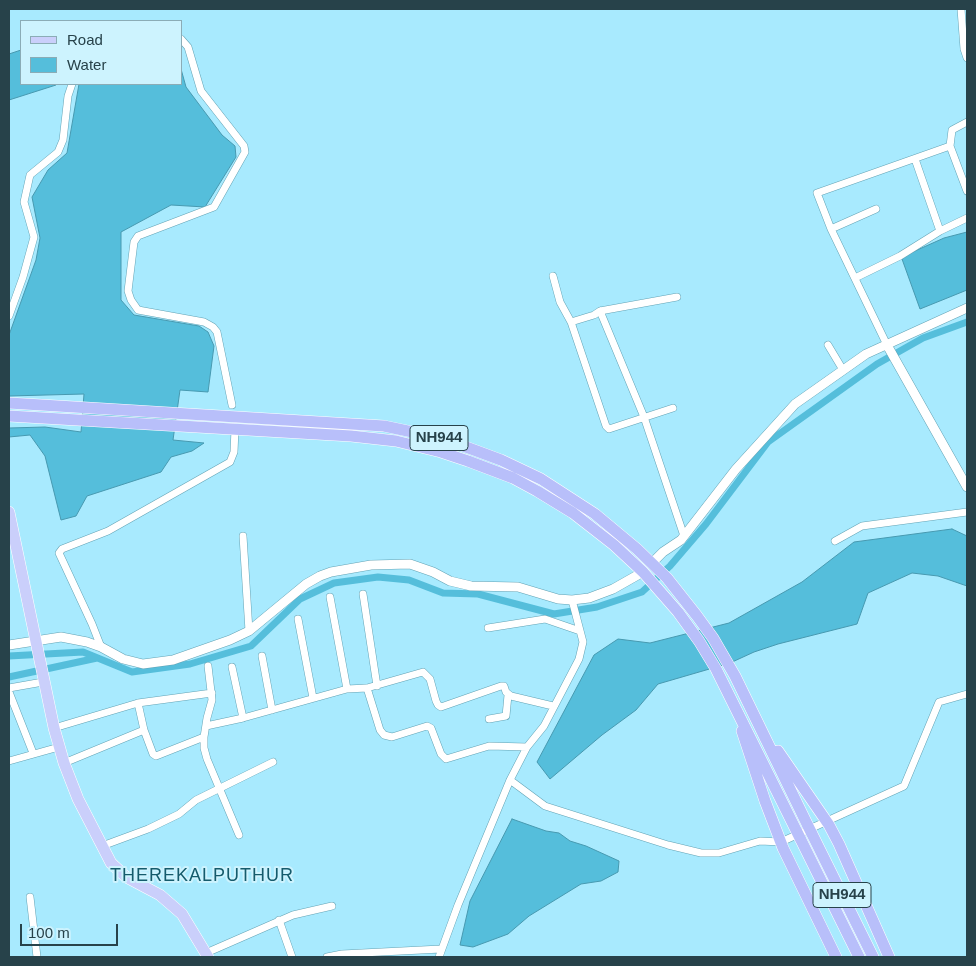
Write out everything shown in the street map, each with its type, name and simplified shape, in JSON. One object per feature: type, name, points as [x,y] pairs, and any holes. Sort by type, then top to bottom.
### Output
[{"type":"highway","name":"NH944","points":[[9,403],[370,425],[405,430],[458,444],[521,469],[559,490],[604,521],[654,566],[667,578],[702,622],[722,652],[740,687],[873,957]]},
{"type":"highway","name":"NH944","points":[[9,416],[351,436],[396,441],[468,461],[512,478],[555,502],[599,532],[645,574],[691,629],[736,706],[859,957]]},
{"type":"highway","points":[[736,706],[747,751],[781,842],[836,957]]},
{"type":"highway","points":[[751,710],[827,821],[888,957]]},
{"type":"main road","points":[[9,512],[54,728],[64,763],[78,799],[111,863],[126,877],[160,895],[182,914],[207,955]]},
{"type":"street","points":[[961,9],[964,50],[967,58]]},
{"type":"street","points":[[182,40],[188,47],[201,92],[244,146],[245,152],[214,207],[138,236],[134,242],[128,291],[131,300],[138,310],[204,322],[213,327],[217,332],[232,405]]},
{"type":"street","points":[[9,316],[23,277],[34,237],[24,202],[30,175],[58,152],[63,140],[68,96],[72,85]]},
{"type":"street","points":[[967,122],[952,130],[950,146],[967,191]]},
{"type":"street","points":[[950,146],[817,193],[831,229],[888,347],[967,487]]},
{"type":"street","points":[[915,159],[940,231]]},
{"type":"street","points":[[831,229],[876,209]]},
{"type":"street","points":[[854,278],[900,256],[940,231],[967,218]]},
{"type":"street","points":[[553,276],[560,302],[571,322],[606,426],[609,429],[673,408]]},
{"type":"street","points":[[571,322],[594,315],[600,311],[677,296]]},
{"type":"street","points":[[654,566],[663,552],[684,536],[736,469],[795,404],[866,354],[888,347],[967,308]]},
{"type":"street","points":[[600,311],[644,417],[684,536]]},
{"type":"street","points":[[828,345],[843,370]]},
{"type":"street","points":[[101,647],[59,553],[62,549],[108,531],[230,462],[234,452],[235,429]]},
{"type":"street","points":[[835,541],[862,526],[967,512]]},
{"type":"street","points":[[243,536],[249,631]]},
{"type":"street","points":[[9,645],[36,643],[60,638],[87,642],[123,659],[143,664],[173,660],[230,640],[249,631],[306,584],[320,576],[331,572],[371,565],[410,564],[433,572],[450,581],[471,586],[518,587],[573,604],[645,574]]},
{"type":"street","points":[[363,594],[377,686]]},
{"type":"street","points":[[330,597],[347,689]]},
{"type":"street","points":[[439,957],[510,780],[527,748],[544,726],[579,659],[583,642],[573,604]]},
{"type":"street","points":[[298,619],[313,698]]},
{"type":"street","points":[[488,628],[545,619],[580,631]]},
{"type":"street","points":[[262,656],[272,710]]},
{"type":"street","points":[[208,666],[212,693],[211,708],[207,718],[204,737],[206,759],[239,835]]},
{"type":"street","points":[[232,667],[243,718]]},
{"type":"street","points":[[206,726],[243,718],[347,689],[377,686],[423,672],[430,678],[436,700],[441,707],[504,686],[508,695],[506,716],[490,719]]},
{"type":"street","points":[[9,688],[43,679]]},
{"type":"street","points":[[367,688],[380,730],[384,735],[392,736],[427,726],[430,728],[441,754],[446,759],[488,746],[527,748]]},
{"type":"street","points":[[9,692],[33,753]]},
{"type":"street","points":[[54,728],[138,703],[212,693]]},
{"type":"street","points":[[510,780],[545,806],[668,845],[701,853],[719,853],[760,841],[781,842],[904,786],[938,702],[967,694]]},
{"type":"street","points":[[508,695],[554,706]]},
{"type":"street","points":[[138,703],[144,730],[153,754],[156,756],[204,737]]},
{"type":"street","points":[[64,763],[144,730]]},
{"type":"street","points":[[9,761],[59,747]]},
{"type":"street","points":[[102,846],[148,829],[179,814],[196,800],[273,762]]},
{"type":"street","points":[[30,897],[37,957]]},
{"type":"street","points":[[207,955],[279,920],[314,909],[332,906]]},
{"type":"street","points":[[279,920],[292,957]]},
{"type":"street","points":[[327,957],[342,954],[441,949]]},
{"type":"water","points":[[20,50],[20,85],[56,85],[9,100],[9,54]]},
{"type":"water","points":[[182,73],[186,87],[222,135],[235,146],[236,157],[205,207],[171,205],[121,232],[121,300],[134,315],[199,326],[208,332],[214,346],[208,392],[180,390],[173,440],[204,443],[192,451],[171,457],[161,472],[87,496],[76,516],[61,520],[45,456],[30,435],[9,437],[9,428],[45,427],[81,432],[84,394],[9,396],[9,335],[36,260],[40,238],[32,197],[48,170],[67,153],[79,85],[182,85]]},
{"type":"water","points":[[967,232],[967,290],[920,309],[902,259],[906,255],[944,238]]},
{"type":"water","points":[[952,529],[967,536],[967,586],[938,576],[912,573],[868,593],[857,624],[778,644],[730,663],[658,684],[636,710],[602,735],[550,779],[537,762],[594,655],[618,639],[650,643],[729,623],[802,582],[854,542]]},
{"type":"water","points":[[512,819],[546,831],[559,833],[570,841],[619,861],[618,872],[601,881],[581,884],[529,916],[508,934],[473,947],[460,945],[470,901]]},
{"type":"waterway","points":[[9,656],[83,652],[132,672],[190,664],[251,646],[300,599],[334,583],[378,577],[409,580],[443,593],[478,594],[554,614],[597,607],[642,592],[670,566],[706,524],[768,442],[877,364],[923,338],[967,322]]},
{"type":"waterway","points":[[9,677],[97,658]]},
{"type":"district","name":"THEREKALPUTHUR","points":[[202,876]]}]
